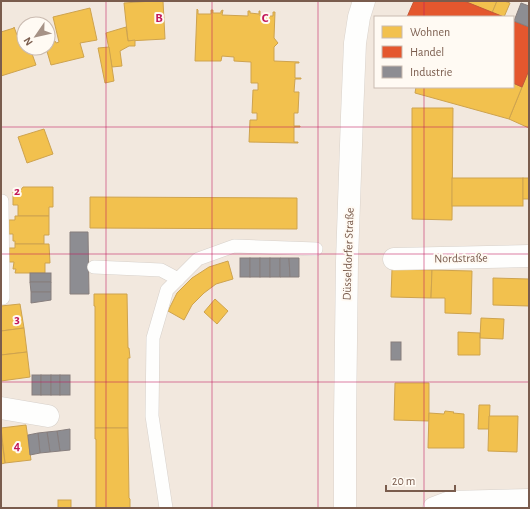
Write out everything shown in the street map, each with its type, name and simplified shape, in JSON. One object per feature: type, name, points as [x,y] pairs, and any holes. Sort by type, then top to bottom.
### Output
[{"type":"main road","name":"Düsseldorfer Straße","points":[[345,508],[344,420],[352,116],[355,43],[359,17],[364,1]]},
{"type":"main road","name":"Nordstraße","points":[[394,259],[529,256]]},
{"type":"main road","points":[[1,408],[48,416]]},
{"type":"main road","points":[[434,508],[450,502],[529,500]]},
{"type":"lane","points":[[1,298],[3,298],[2,201]]},
{"type":"lane","points":[[166,508],[152,416],[153,338],[167,290],[198,259],[234,246],[316,249]]},
{"type":"lane","points":[[94,267],[161,270],[178,279]]},
{"type":"shaded area","points":[[1,1],[529,1],[529,508],[1,508]]},
{"type":"building: Wohnen","points":[[163,1],[165,39],[128,41],[124,3]]},
{"type":"building: Wohnen","points":[[464,1],[497,1],[492,13]]},
{"type":"building: Wohnen","points":[[497,1],[510,3],[504,16],[492,13]]},
{"type":"building: Wohnen","points":[[90,8],[97,40],[80,43],[84,57],[51,65],[48,56],[56,56],[56,43],[59,42],[56,30],[56,16]]},
{"type":"building: Wohnen","points":[[197,9],[198,14],[211,14],[211,10],[213,10],[213,13],[221,13],[223,10],[222,15],[248,16],[248,11],[250,11],[250,13],[259,14],[260,11],[260,16],[273,16],[273,12],[275,12],[274,38],[278,43],[274,47],[274,61],[299,62],[295,63],[295,78],[301,79],[295,79],[294,92],[299,92],[298,113],[294,113],[294,126],[300,126],[294,127],[294,142],[298,143],[249,142],[250,120],[257,120],[257,113],[252,113],[253,90],[258,90],[258,83],[251,83],[251,62],[234,61],[234,57],[222,56],[221,61],[195,61]]},
{"type":"building: Wohnen","points":[[126,27],[128,41],[135,40],[135,46],[129,46],[120,51],[122,66],[112,67],[106,33]]},
{"type":"building: Wohnen","points":[[14,28],[16,32],[16,56],[33,56],[36,65],[1,76],[1,32]]},
{"type":"building: Wohnen","points":[[109,47],[114,81],[105,83],[98,48]]},
{"type":"building: Wohnen","points":[[529,70],[529,128],[509,119]]},
{"type":"building: Wohnen","points":[[514,83],[522,87],[509,119],[415,93],[416,88],[514,88]]},
{"type":"building: Wohnen","points":[[412,108],[453,108],[452,220],[412,219]]},
{"type":"building: Wohnen","points":[[44,129],[53,154],[27,163],[18,137]]},
{"type":"building: Wohnen","points":[[452,178],[523,178],[523,206],[452,206]]},
{"type":"building: Wohnen","points":[[523,178],[529,178],[529,199],[523,199]]},
{"type":"building: Wohnen","points":[[23,187],[53,187],[53,207],[49,207],[49,216],[18,216],[18,205],[13,205],[13,192],[20,191]]},
{"type":"building: Wohnen","points":[[90,197],[297,198],[297,229],[90,228]]},
{"type":"building: Wohnen","points":[[15,216],[49,216],[49,235],[44,235],[44,244],[15,244],[15,241],[13,241],[13,234],[9,234],[9,220],[15,220]]},
{"type":"building: Wohnen","points":[[15,244],[49,244],[50,263],[45,263],[45,273],[15,273],[16,269],[13,269],[14,262],[9,262],[9,248],[15,248]]},
{"type":"building: Wohnen","points":[[228,261],[233,279],[216,284],[204,293],[192,305],[184,320],[168,311],[177,293],[192,278],[209,267]]},
{"type":"building: Wohnen","points":[[392,269],[432,270],[431,298],[391,297]]},
{"type":"building: Wohnen","points":[[432,270],[472,271],[471,314],[445,313],[445,298],[431,298]]},
{"type":"building: Wohnen","points":[[493,278],[529,279],[529,306],[493,305]]},
{"type":"building: Wohnen","points":[[94,294],[127,294],[128,348],[130,358],[128,358],[128,428],[95,428]]},
{"type":"building: Wohnen","points":[[215,299],[228,311],[217,324],[204,312]]},
{"type":"building: Wohnen","points":[[20,304],[24,328],[1,331],[1,306]]},
{"type":"building: Wohnen","points":[[481,318],[504,319],[503,339],[480,338]]},
{"type":"building: Wohnen","points":[[24,328],[27,352],[1,355],[1,331]]},
{"type":"building: Wohnen","points":[[458,332],[480,333],[480,355],[458,355]]},
{"type":"building: Wohnen","points":[[27,352],[30,377],[1,381],[1,355]]},
{"type":"building: Wohnen","points":[[395,383],[429,383],[429,421],[394,420]]},
{"type":"building: Wohnen","points":[[479,405],[490,405],[489,429],[478,429]]},
{"type":"building: Wohnen","points":[[445,411],[464,414],[464,448],[428,448],[429,413],[444,414]]},
{"type":"building: Wohnen","points":[[489,416],[518,416],[517,452],[488,451]]},
{"type":"building: Wohnen","points":[[26,425],[31,460],[5,463],[1,428]]},
{"type":"building: Wohnen","points":[[95,428],[128,428],[130,508],[96,508]]},
{"type":"building: Wohnen","points":[[1,434],[5,463],[1,464]]},
{"type":"building: Wohnen","points":[[58,500],[71,500],[71,508],[58,508]]},
{"type":"building: Handel","points":[[414,1],[464,1],[502,16],[407,16]]},
{"type":"building: Handel","points":[[514,21],[529,27],[529,70],[522,87],[514,83]]},
{"type":"building: Industrie","points":[[521,3],[529,6],[529,27],[514,21]]},
{"type":"building: Industrie","points":[[70,232],[88,232],[89,294],[70,294]]},
{"type":"building: Industrie","points":[[240,258],[250,258],[250,277],[240,277]]},
{"type":"building: Industrie","points":[[250,258],[260,258],[260,277],[250,277]]},
{"type":"building: Industrie","points":[[260,258],[270,258],[270,277],[260,277]]},
{"type":"building: Industrie","points":[[270,258],[280,258],[280,277],[270,277]]},
{"type":"building: Industrie","points":[[280,258],[289,258],[290,277],[280,277]]},
{"type":"building: Industrie","points":[[289,258],[299,258],[299,277],[290,277]]},
{"type":"building: Industrie","points":[[30,273],[51,273],[51,282],[30,282]]},
{"type":"building: Industrie","points":[[30,282],[51,282],[51,292],[31,292]]},
{"type":"building: Industrie","points":[[31,292],[51,292],[51,300],[31,303]]},
{"type":"building: Industrie","points":[[391,342],[401,342],[401,360],[391,360]]},
{"type":"building: Industrie","points":[[32,375],[41,375],[41,395],[32,395]]},
{"type":"building: Industrie","points":[[41,375],[51,375],[51,395],[41,395]]},
{"type":"building: Industrie","points":[[51,375],[60,375],[60,395],[51,395]]},
{"type":"building: Industrie","points":[[60,375],[70,375],[70,395],[60,395]]},
{"type":"building: Industrie","points":[[70,429],[70,450],[60,451],[57,431]]},
{"type":"building: Industrie","points":[[57,431],[60,451],[50,452],[47,432]]},
{"type":"building: Industrie","points":[[47,432],[50,452],[40,453],[38,433]]},
{"type":"building: Industrie","points":[[38,433],[40,453],[30,455],[28,435]]}]
